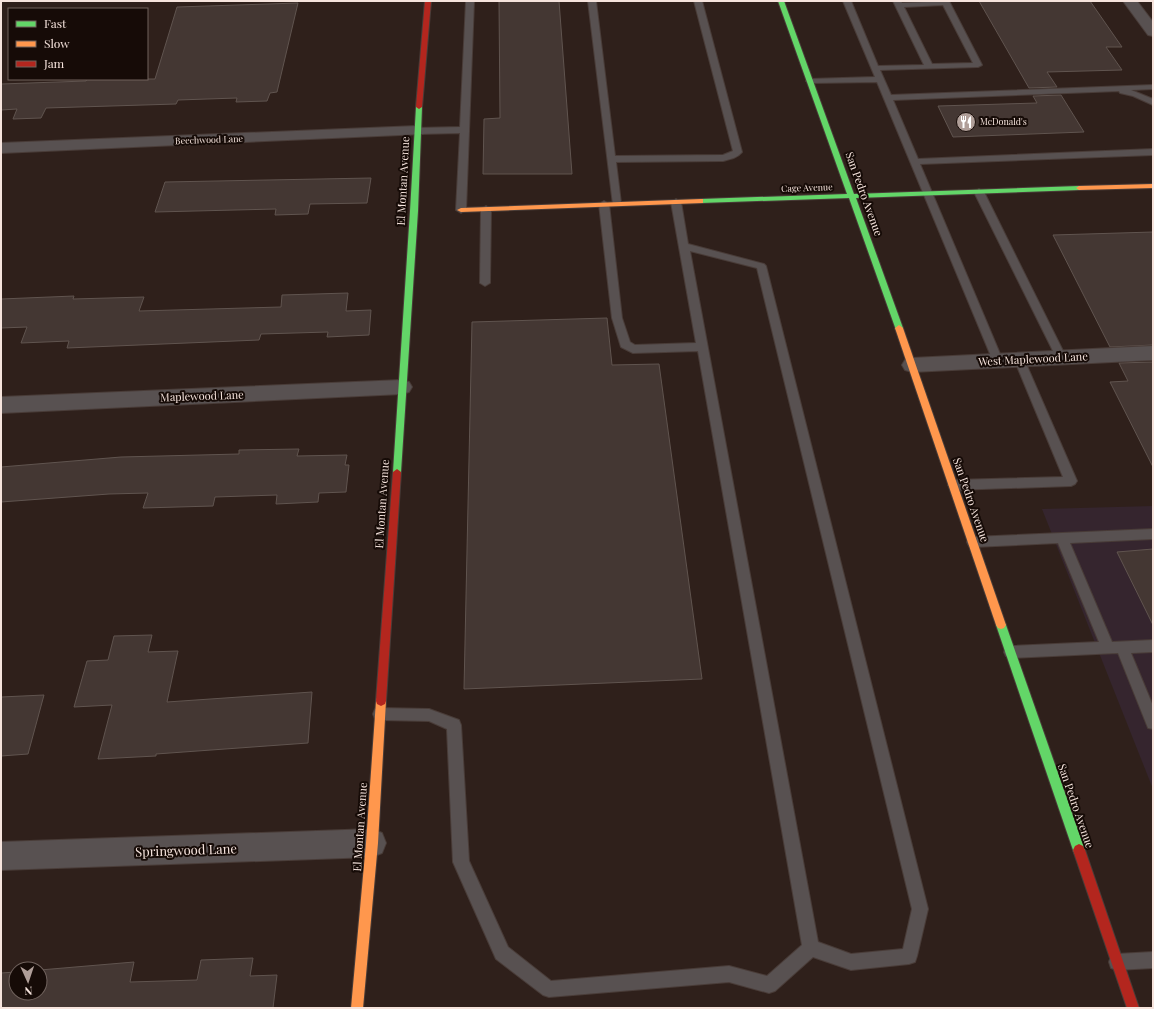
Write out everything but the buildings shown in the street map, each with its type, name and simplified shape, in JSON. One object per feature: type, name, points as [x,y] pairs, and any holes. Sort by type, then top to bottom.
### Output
[{"type":"street","name":"El Montan Avenue","points":[[357,1008],[372,843],[414,211],[417,131],[428,1]]},
{"type":"street","name":"San Pedro Avenue","points":[[781,1],[852,196],[954,485],[1133,1008]]},
{"type":"street","points":[[1130,1],[1153,32]]},
{"type":"street","name":"Beechwood Lane","points":[[1,148],[417,131]]},
{"type":"street","name":"Cage Avenue","points":[[461,210],[616,203],[1153,186]]},
{"type":"street","name":"West Maplewood Lane","points":[[912,365],[1153,353]]},
{"type":"street","name":"Maplewood Lane","points":[[1,404],[402,387]]},
{"type":"street","name":"Springwood Lane","points":[[1,856],[372,843]]},
{"type":"lane","points":[[461,210],[470,1]]},
{"type":"lane","points":[[592,1],[616,203]]},
{"type":"lane","points":[[611,159],[723,158],[732,156],[738,152],[698,1]]},
{"type":"lane","points":[[847,1],[998,361]]},
{"type":"lane","points":[[875,68],[928,67],[978,65],[946,3],[898,3],[928,67]]},
{"type":"lane","points":[[810,81],[880,79]]},
{"type":"lane","points":[[888,98],[1153,87]]},
{"type":"lane","points":[[1113,88],[1136,94],[1153,102]]},
{"type":"lane","points":[[417,131],[465,130]]},
{"type":"lane","points":[[915,162],[1153,152]]},
{"type":"lane","points":[[979,192],[1061,357]]},
{"type":"lane","points":[[676,202],[811,948]]},
{"type":"lane","points":[[604,204],[617,318],[624,344],[633,349],[703,347]]},
{"type":"lane","points":[[485,283],[486,209]]},
{"type":"lane","points":[[684,246],[761,266],[920,908],[909,956],[851,962],[811,948]]},
{"type":"lane","points":[[954,485],[1070,481],[1019,359]]},
{"type":"lane","points":[[973,542],[1153,534]]},
{"type":"lane","points":[[1062,538],[1153,723]]},
{"type":"lane","points":[[1011,652],[1153,646]]},
{"type":"lane","points":[[380,714],[429,715],[454,725],[461,862],[502,953],[549,989],[729,974],[769,985],[811,948]]},
{"type":"lane","points":[[1117,962],[1153,960]]},
{"type":"shaded area","points":[[1153,506],[1153,789],[1042,509]]},
{"type":"traffic: fast","points":[[781,1],[899,328]]},
{"type":"traffic: fast","points":[[397,472],[414,211],[419,107]]},
{"type":"traffic: fast","points":[[701,201],[1079,188]]},
{"type":"traffic: fast","points":[[1001,625],[1079,850]]},
{"type":"traffic: slow","points":[[1079,188],[1153,186]]},
{"type":"traffic: slow","points":[[461,210],[701,201]]},
{"type":"traffic: slow","points":[[899,328],[1001,625]]},
{"type":"traffic: slow","points":[[357,1008],[372,843],[381,701]]},
{"type":"traffic: jam","points":[[419,107],[428,1]]},
{"type":"traffic: jam","points":[[381,701],[397,472]]},
{"type":"traffic: jam","points":[[1079,850],[1133,1008]]},
{"type":"place","name":"McDonald's","points":[[966,122]]}]
